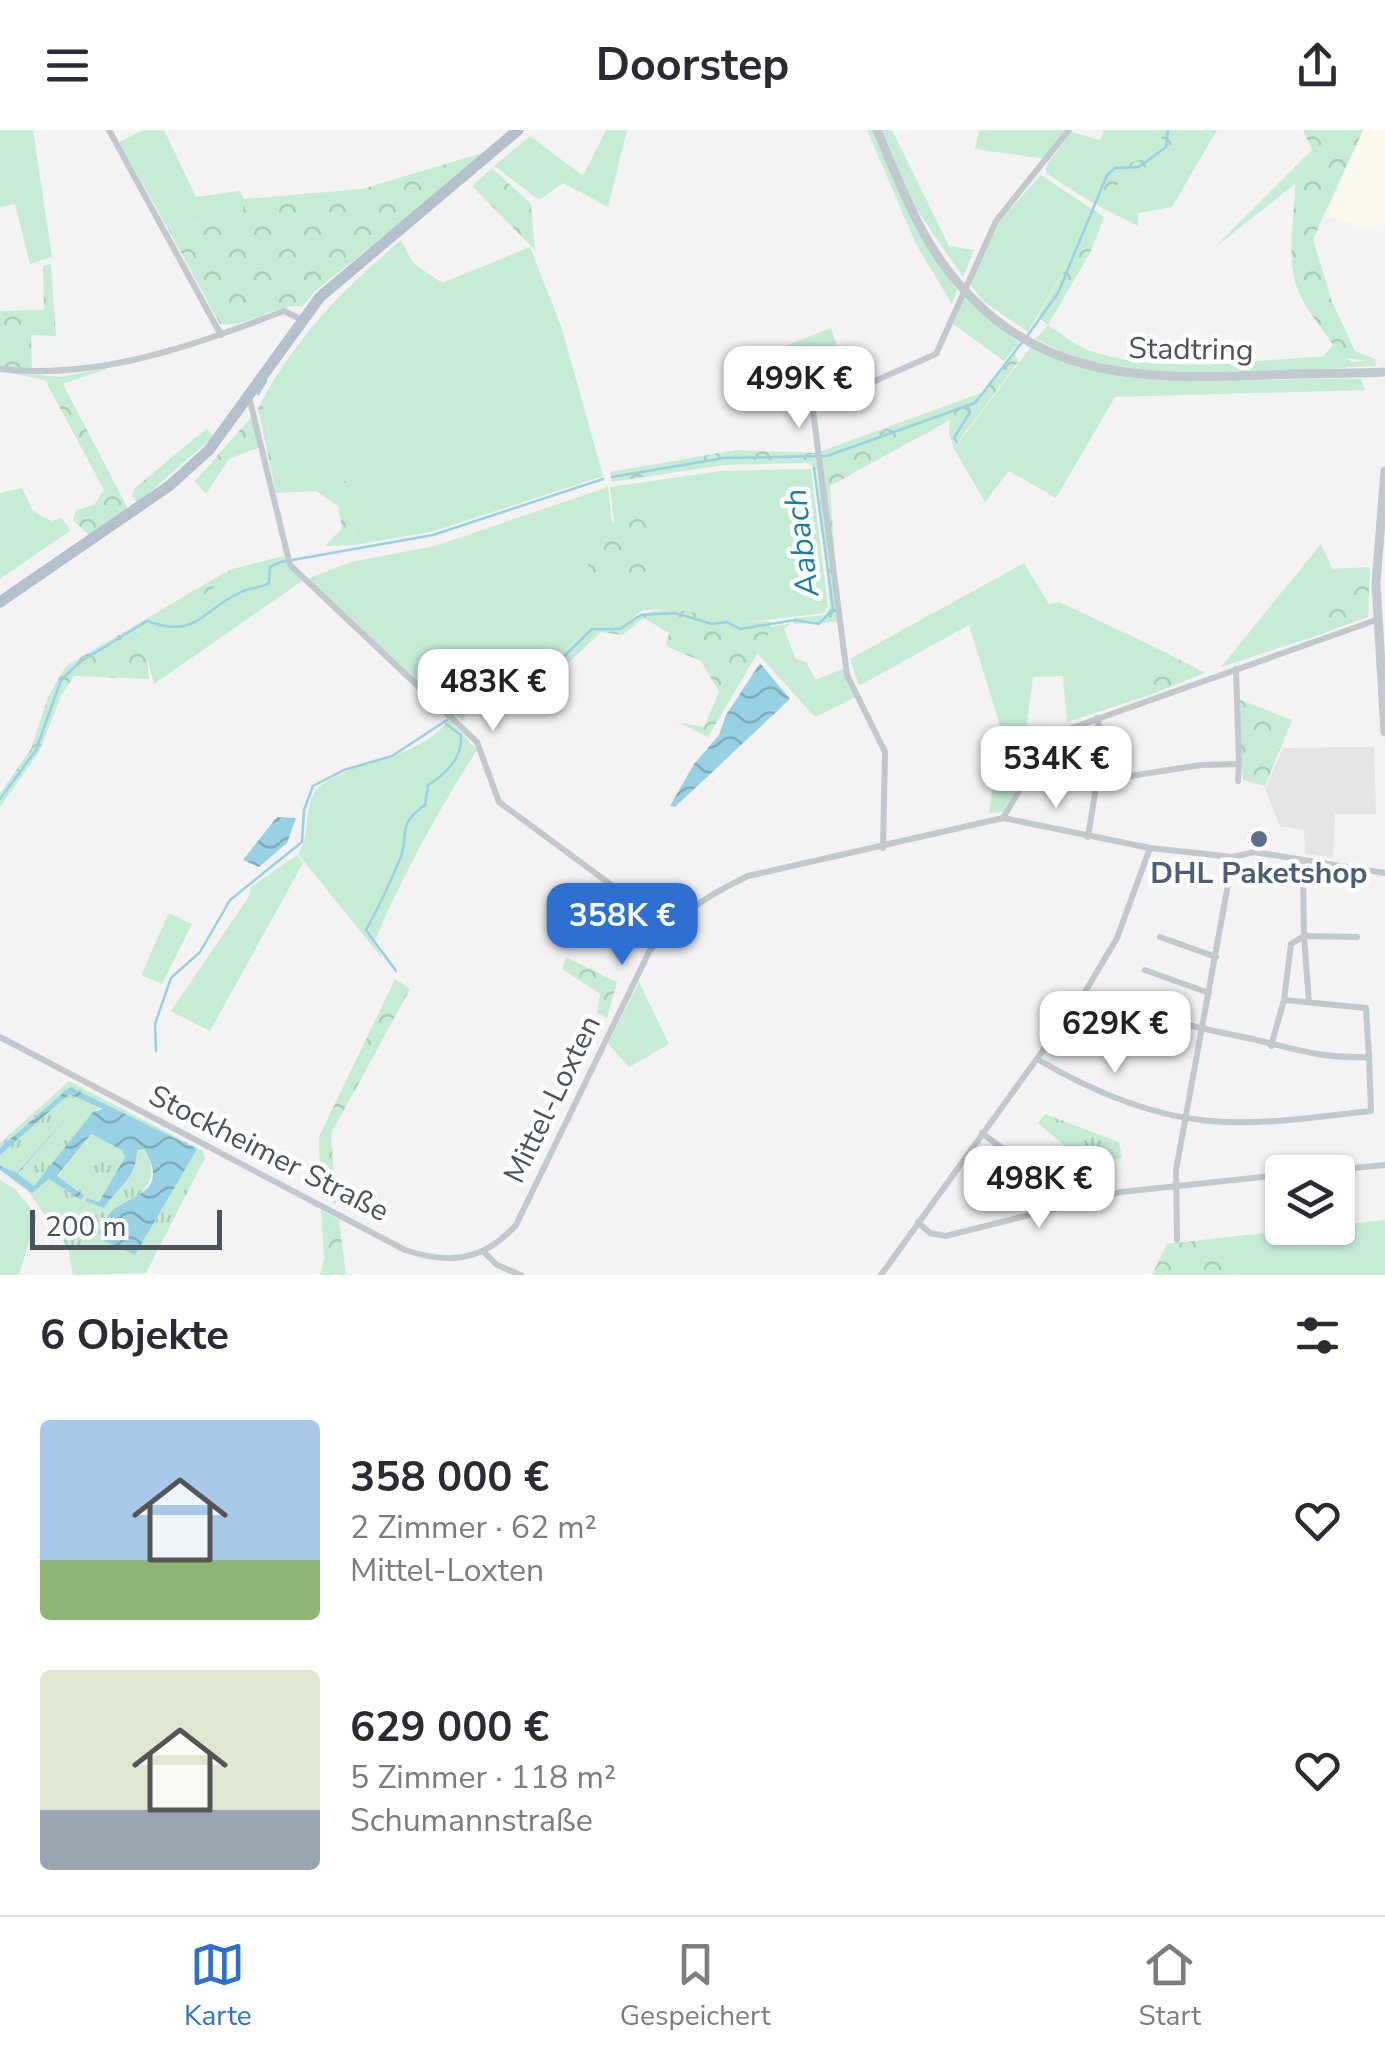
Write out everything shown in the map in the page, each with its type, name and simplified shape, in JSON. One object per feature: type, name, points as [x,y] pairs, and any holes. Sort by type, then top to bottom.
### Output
[{"type":"main road","points":[[0,602],[169,486],[209,450],[300,319],[320,297],[518,130]]},
{"type":"street","points":[[109,130],[221,335]]},
{"type":"street","name":"Stadtring","points":[[877,130],[915,218],[954,278],[1014,331],[1039,347],[1093,368],[1149,378],[1385,372]]},
{"type":"street","points":[[883,848],[885,752],[848,676],[812,403],[936,354],[991,230],[1069,130]]},
{"type":"street","points":[[0,369],[54,374],[170,353],[284,311],[300,319]]},
{"type":"street","points":[[249,397],[290,565],[477,742],[500,802],[667,926]]},
{"type":"street","points":[[1385,471],[1376,583],[1385,732]]},
{"type":"street","points":[[1003,818],[1052,735],[1378,619]]},
{"type":"street","points":[[1236,668],[1238,782]]},
{"type":"street","points":[[1088,836],[1104,743],[1097,718]]},
{"type":"street","points":[[1098,780],[1201,765],[1239,764]]},
{"type":"street","name":"Mittel-Loxten","points":[[484,1252],[516,1225],[649,952],[667,926],[717,891],[759,872],[883,848],[1003,818],[1150,848],[1234,857],[1254,852],[1303,864],[1385,873]]},
{"type":"street","points":[[881,1275],[1085,992],[1129,911],[1150,848]]},
{"type":"street","points":[[1177,1240],[1177,1186],[1185,1118],[1234,857]]},
{"type":"street","points":[[1303,864],[1308,1002]]},
{"type":"street","points":[[1272,1046],[1284,1000],[1291,944],[1304,936],[1357,936]]},
{"type":"street","points":[[1160,937],[1216,957]]},
{"type":"street","points":[[1145,970],[1209,993]]},
{"type":"street","points":[[1085,992],[1134,1013],[1202,1030],[1324,1058],[1369,1058]]},
{"type":"street","points":[[1037,1059],[1112,1094],[1185,1118],[1213,1122],[1371,1111],[1366,1008],[1284,1000]]},
{"type":"street","name":"Stockheimer Straße","points":[[0,1038],[406,1250],[444,1261],[484,1252]]},
{"type":"street","points":[[982,1133],[1032,1171],[1059,1207]]},
{"type":"street","points":[[1355,1168],[1385,1166]]},
{"type":"street","points":[[918,1222],[930,1233],[946,1236],[1122,1192],[1265,1178]]},
{"type":"street","points":[[484,1252],[497,1265],[520,1275]]},
{"type":"shaded area","points":[[1363,130],[1385,130],[1385,223],[1369,229],[1327,216]]},
{"type":"shaded area","points":[[1374,747],[1376,814],[1335,814],[1333,858],[1305,854],[1304,830],[1280,826],[1265,789],[1283,748]]},
{"type":"green space","points":[[0,130],[33,130],[52,257],[30,264],[15,204],[0,207]]},
{"type":"green space","points":[[143,130],[164,130],[196,197],[240,191],[244,199],[241,221],[166,225],[119,142]]},
{"type":"green space","points":[[606,130],[627,130],[608,207],[563,183],[539,200],[494,166],[530,136],[583,176]]},
{"type":"green space","points":[[867,130],[872,130],[918,233],[957,290],[952,304],[916,244]]},
{"type":"green space","points":[[882,130],[892,130],[949,246],[974,250],[963,277],[913,204]]},
{"type":"green space","points":[[979,130],[1066,130],[1046,159],[975,149]]},
{"type":"green space","points":[[1104,130],[1163,130],[1161,145],[1140,163],[1107,167],[1091,202],[1046,173],[1046,166],[1071,132],[1100,140]]},
{"type":"green space","points":[[1163,130],[1176,130],[1173,146],[1161,164],[1124,180],[1113,189],[1102,208],[1091,202],[1107,167],[1150,154]]},
{"type":"green space","points":[[1176,130],[1217,130],[1172,207],[1138,213],[1138,226],[1102,208],[1124,180],[1153,169],[1168,157]]},
{"type":"green space","points":[[1303,130],[1363,130],[1313,239],[1332,302],[1355,351],[1375,359],[1323,356],[1333,345],[1304,303],[1293,270],[1295,184],[1213,249],[1312,150]]},
{"type":"green space","points":[[483,155],[461,175],[316,290],[303,306],[241,323],[220,324],[166,225],[241,221],[244,199],[362,189]]},
{"type":"green space","points":[[492,168],[531,204],[535,250],[472,186]]},
{"type":"green space","points":[[1041,175],[1090,208],[1073,255],[1028,332],[984,302],[970,284],[999,221]]},
{"type":"green space","points":[[1090,208],[1104,217],[1091,251],[1048,325],[1038,317],[1073,255]]},
{"type":"green space","points":[[401,240],[413,263],[442,283],[530,247],[562,329],[603,476],[431,532],[354,545],[347,481],[281,487],[262,401],[291,354],[324,314]]},
{"type":"green space","points":[[51,264],[56,336],[31,335],[32,374],[60,377],[109,368],[63,384],[128,509],[89,535],[73,520],[76,510],[94,505],[104,490],[45,380],[0,371],[0,311],[44,310],[43,266]]},
{"type":"green space","points":[[964,298],[1019,343],[1004,361],[953,324]]},
{"type":"green space","points":[[1048,325],[1088,350],[1155,363],[1217,364],[1341,356],[1353,362],[1375,359],[1376,366],[1247,374],[1159,373],[1075,356],[1036,339]]},
{"type":"green space","points":[[831,328],[851,388],[771,411],[756,357]]},
{"type":"green space","points":[[1030,348],[1070,364],[1111,374],[1193,381],[1361,379],[1365,390],[1115,397],[1056,498],[1009,471],[985,502],[954,449]]},
{"type":"green space","points":[[1015,354],[1018,362],[954,448],[950,420],[830,486],[839,622],[794,624],[794,618],[826,615],[830,607],[817,470],[809,463],[723,465],[612,482],[610,472],[736,450],[816,453],[984,392]]},
{"type":"green space","points":[[262,401],[281,487],[347,481],[354,545],[325,546],[342,528],[338,506],[316,491],[276,493],[258,408]]},
{"type":"green space","points":[[254,414],[260,447],[229,459],[206,494],[195,481]]},
{"type":"green space","points":[[206,429],[214,436],[137,503],[132,495],[135,488]]},
{"type":"green space","points":[[811,469],[828,606],[824,613],[747,622],[672,609],[643,610],[623,625],[592,625],[554,661],[495,675],[469,691],[451,713],[307,579],[351,562],[435,546],[608,487],[612,523],[582,549],[637,513],[614,522],[610,487],[721,471]]},
{"type":"green space","points":[[22,488],[33,511],[51,521],[61,518],[71,530],[0,579],[0,493]]},
{"type":"green space","points":[[637,513],[653,534],[646,571],[620,584],[592,577],[582,548],[612,523]]},
{"type":"green space","points":[[1321,544],[1332,569],[1370,567],[1328,588],[1319,635],[1221,667]]},
{"type":"green space","points":[[283,556],[302,581],[154,684],[147,657],[134,642],[232,575],[229,570]]},
{"type":"green space","points":[[1024,563],[1049,604],[1059,602],[1161,650],[1147,696],[1067,722],[1063,676],[1033,677],[1026,731],[1046,735],[1003,812],[989,813],[1001,729],[969,625],[859,686],[850,659]]},
{"type":"green space","points":[[1370,567],[1368,617],[1319,635],[1328,588]]},
{"type":"green space","points":[[229,570],[233,575],[135,641],[147,657],[149,679],[74,676],[61,696],[39,752],[0,807],[0,793],[31,749],[48,697],[66,666]]},
{"type":"green space","points":[[672,609],[748,622],[769,621],[771,630],[708,737],[678,722],[704,727],[719,692],[701,661],[666,646],[669,633],[644,618],[622,635],[601,632],[562,669],[514,674],[470,702],[463,721],[453,714],[459,698],[506,666],[554,661],[592,625]]},
{"type":"green space","points":[[791,623],[784,629],[796,659],[806,662],[816,680],[844,668],[856,697],[815,717],[758,654],[770,627]]},
{"type":"green space","points":[[1161,650],[1205,673],[1147,696]]},
{"type":"green space","points":[[1238,699],[1292,720],[1265,786],[1243,780]]},
{"type":"green space","points":[[449,720],[477,750],[422,843],[386,915],[375,940],[382,958],[298,854],[309,807],[316,790],[324,783],[421,743]]},
{"type":"green space","points":[[297,855],[303,863],[210,1031],[171,1011],[248,898],[251,887]]},
{"type":"green space","points":[[169,913],[192,924],[162,984],[141,975]]},
{"type":"green space","points":[[566,957],[617,982],[607,1018],[597,1013],[600,994],[562,969]]},
{"type":"green space","points":[[395,979],[410,989],[331,1134],[336,1204],[321,1195],[319,1137]]},
{"type":"green space","points":[[639,982],[669,1044],[629,1067],[608,1044]]},
{"type":"green space","points":[[69,1081],[203,1151],[205,1158],[146,1273],[68,1248],[28,1191],[0,1172],[32,1192],[49,1179],[81,1199],[79,1190],[57,1177],[91,1134],[123,1150],[125,1157],[99,1203],[88,1198],[103,1208],[131,1175],[137,1149],[144,1149],[151,1176],[146,1187],[98,1233],[102,1240],[135,1255],[196,1149],[143,1131],[139,1132],[144,1142],[134,1147],[101,1119],[104,1109],[98,1108],[34,1187],[18,1175],[72,1110],[17,1174],[0,1166],[0,1143]]},
{"type":"green space","points":[[1045,1114],[1119,1142],[1122,1158],[1088,1166],[1038,1123]]},
{"type":"green space","points":[[0,1180],[15,1189],[37,1216],[19,1275],[0,1275]]},
{"type":"green space","points":[[321,1210],[339,1220],[346,1275],[320,1275],[324,1258]]},
{"type":"green space","points":[[1385,1220],[1385,1275],[1234,1275],[1202,1240],[1265,1233],[1265,1245],[1355,1245],[1355,1223]]},
{"type":"green space","points":[[1202,1240],[1234,1275],[1152,1275],[1167,1244]]},
{"type":"green space","points":[[68,1248],[146,1273],[73,1275]]},
{"type":"water","points":[[760,663],[790,699],[675,807],[670,806],[694,764],[719,735],[726,715]]},
{"type":"water","points":[[277,817],[296,818],[287,843],[259,867],[243,860]]},
{"type":"water","points":[[70,1087],[197,1149],[135,1255],[102,1240],[98,1232],[111,1212],[150,1184],[153,1175],[144,1149],[137,1150],[134,1168],[104,1208],[85,1201],[87,1198],[99,1202],[125,1157],[122,1150],[91,1134],[57,1176],[84,1195],[81,1200],[49,1179],[32,1193],[0,1170],[0,1166],[17,1173],[73,1110],[18,1174],[34,1186],[93,1112],[103,1109],[69,1094],[0,1155],[0,1148]]},
{"type":"waterway","points":[[1028,335],[1058,293],[1107,175],[1115,168],[1139,167],[1166,147],[1168,130]]},
{"type":"waterway","points":[[612,477],[724,458],[827,456],[975,403],[1023,341]]},
{"type":"waterway","points":[[258,394],[266,381]]},
{"type":"waterway","points":[[957,442],[954,438],[970,412],[967,405]]},
{"type":"waterway","name":"Aabach","points":[[453,714],[464,698],[508,671],[555,665],[592,629],[620,629],[641,615],[675,613],[712,624],[727,622],[740,629],[795,620],[819,624],[833,609],[814,468]]},
{"type":"waterway","points":[[0,799],[36,750],[61,680],[80,662],[147,621],[177,627],[197,621],[239,593],[269,583],[270,567],[281,562],[433,535],[603,479]]},
{"type":"waterway","name":"Aabach","points":[[156,1051],[155,1024],[171,978],[200,952],[230,900],[302,842],[304,810],[313,786],[344,770],[392,756],[447,720]]},
{"type":"waterway","points":[[396,971],[366,930],[400,859],[410,819],[425,805],[428,785],[447,770],[459,751],[461,735],[446,724]]},
{"type":"place","name":"DHL Paketshop","points":[[1259,839]]}]
